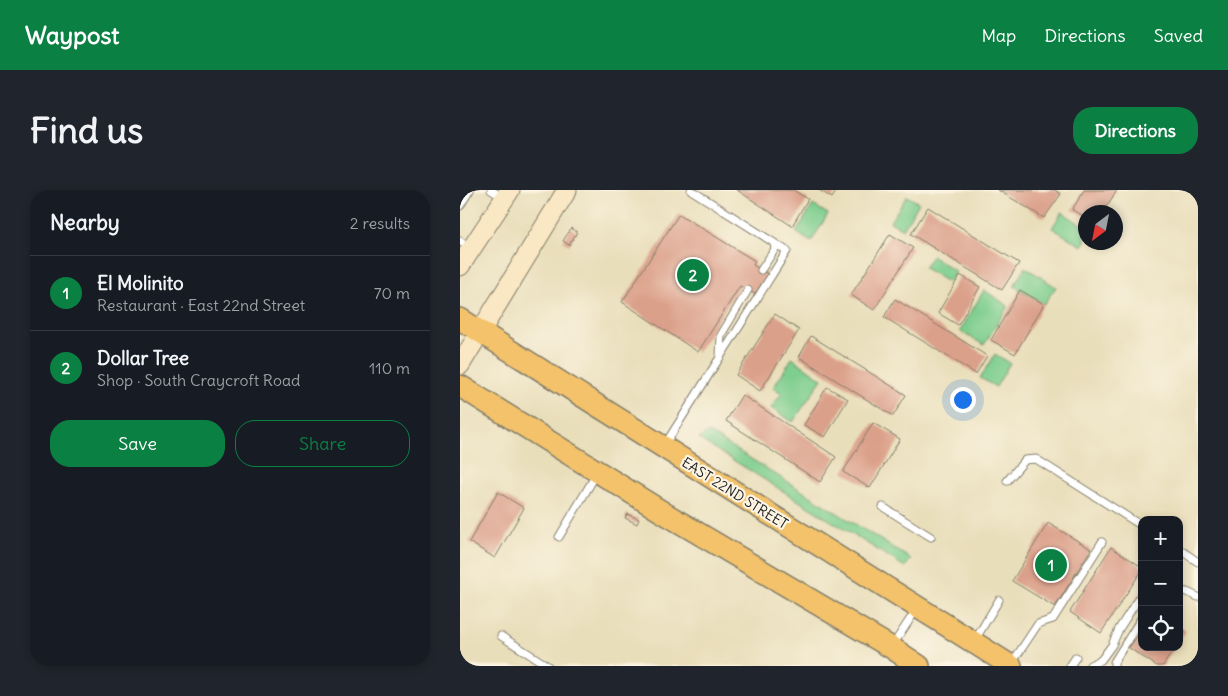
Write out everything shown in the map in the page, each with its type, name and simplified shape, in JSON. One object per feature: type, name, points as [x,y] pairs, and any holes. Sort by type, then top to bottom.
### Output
[{"type":"main road","points":[[460,365],[567,190]]},
{"type":"main road","points":[[460,266],[466,245],[502,193]]},
{"type":"main road","name":"EAST 22ND STREET","points":[[460,319],[1010,666]]},
{"type":"main road","points":[[460,386],[597,472],[919,666]]},
{"type":"lane","points":[[460,206],[470,190]]},
{"type":"lane","points":[[663,447],[787,251],[691,190]]},
{"type":"lane","points":[[761,270],[775,249],[774,243]]},
{"type":"lane","points":[[720,358],[720,335],[748,290]]},
{"type":"lane","points":[[1007,480],[1025,460],[1036,459],[1138,523]]},
{"type":"lane","points":[[560,537],[597,472]]},
{"type":"lane","points":[[883,507],[931,537]]},
{"type":"lane","points":[[1010,666],[1038,624],[1053,619],[1102,542]]},
{"type":"lane","points":[[1183,552],[1198,562]]},
{"type":"lane","points":[[1183,592],[1198,596]]},
{"type":"lane","points":[[1090,665],[1101,660],[1112,645],[1119,629],[1138,599]]},
{"type":"lane","points":[[973,643],[999,600]]},
{"type":"lane","points":[[892,648],[917,608]]},
{"type":"lane","points":[[1114,666],[1114,662],[1138,623]]},
{"type":"lane","points":[[501,636],[548,666]]},
{"type":"lane","points":[[1070,666],[1076,657]]},
{"type":"green space","points":[[907,196],[919,203],[903,229],[890,222]]},
{"type":"green space","points":[[813,205],[828,214],[811,242],[796,232]]},
{"type":"green space","points":[[1062,212],[1078,222],[1078,244],[1052,228]]},
{"type":"green space","points":[[932,256],[956,272],[948,282],[924,268]]},
{"type":"green space","points":[[1025,267],[1056,287],[1044,304],[1014,286]]},
{"type":"green space","points":[[984,290],[1008,306],[984,345],[960,331]]},
{"type":"green space","points":[[995,354],[1010,363],[996,387],[980,378]]},
{"type":"green space","points":[[792,358],[822,379],[793,422],[771,408],[782,393],[773,388]]},
{"type":"green space","points":[[708,432],[911,559],[905,567],[699,439]]},
{"type":"building","points":[[737,190],[793,190],[808,199],[792,226]]},
{"type":"building","points":[[819,190],[837,190],[832,198]]},
{"type":"building","points":[[998,190],[1055,190],[1061,194],[1044,218]]},
{"type":"building","points":[[1084,190],[1117,190],[1107,205],[1078,205],[1078,213],[1072,210]]},
{"type":"building","points":[[928,207],[1019,263],[1002,290],[911,234]]},
{"type":"building","points":[[679,214],[755,261],[753,265],[768,274],[755,294],[740,286],[698,352],[622,302]]},
{"type":"building","points":[[571,228],[577,232],[569,245],[563,241]]},
{"type":"building","points":[[890,234],[913,248],[874,310],[851,295]]},
{"type":"building","points":[[960,275],[980,287],[958,325],[938,313]]},
{"type":"building","points":[[1020,290],[1044,304],[1015,354],[991,340]]},
{"type":"building","points":[[895,299],[987,356],[976,374],[884,317]]},
{"type":"building","points":[[775,314],[799,330],[760,391],[736,375]]},
{"type":"building","points":[[811,336],[906,395],[893,416],[799,357]]},
{"type":"building","points":[[827,387],[848,399],[825,437],[804,425]]},
{"type":"building","points":[[742,395],[836,457],[820,482],[726,421]]},
{"type":"building","points":[[873,423],[900,439],[870,488],[843,472]]},
{"type":"building","points":[[498,492],[524,508],[495,558],[469,542]]},
{"type":"building","points":[[627,514],[639,519],[637,524],[625,518]]},
{"type":"building","points":[[1048,523],[1091,549],[1055,607],[1012,581]]},
{"type":"building","points":[[1111,547],[1138,564],[1138,576],[1101,633],[1070,612]]},
{"type":"building","points":[[1138,635],[1138,651],[1172,651],[1163,666],[1157,666],[1129,648]]},
{"type":"place","name":"Dollar Tree","points":[[693,275]]},
{"type":"place","name":"El Molinito","points":[[1051,565]]}]
